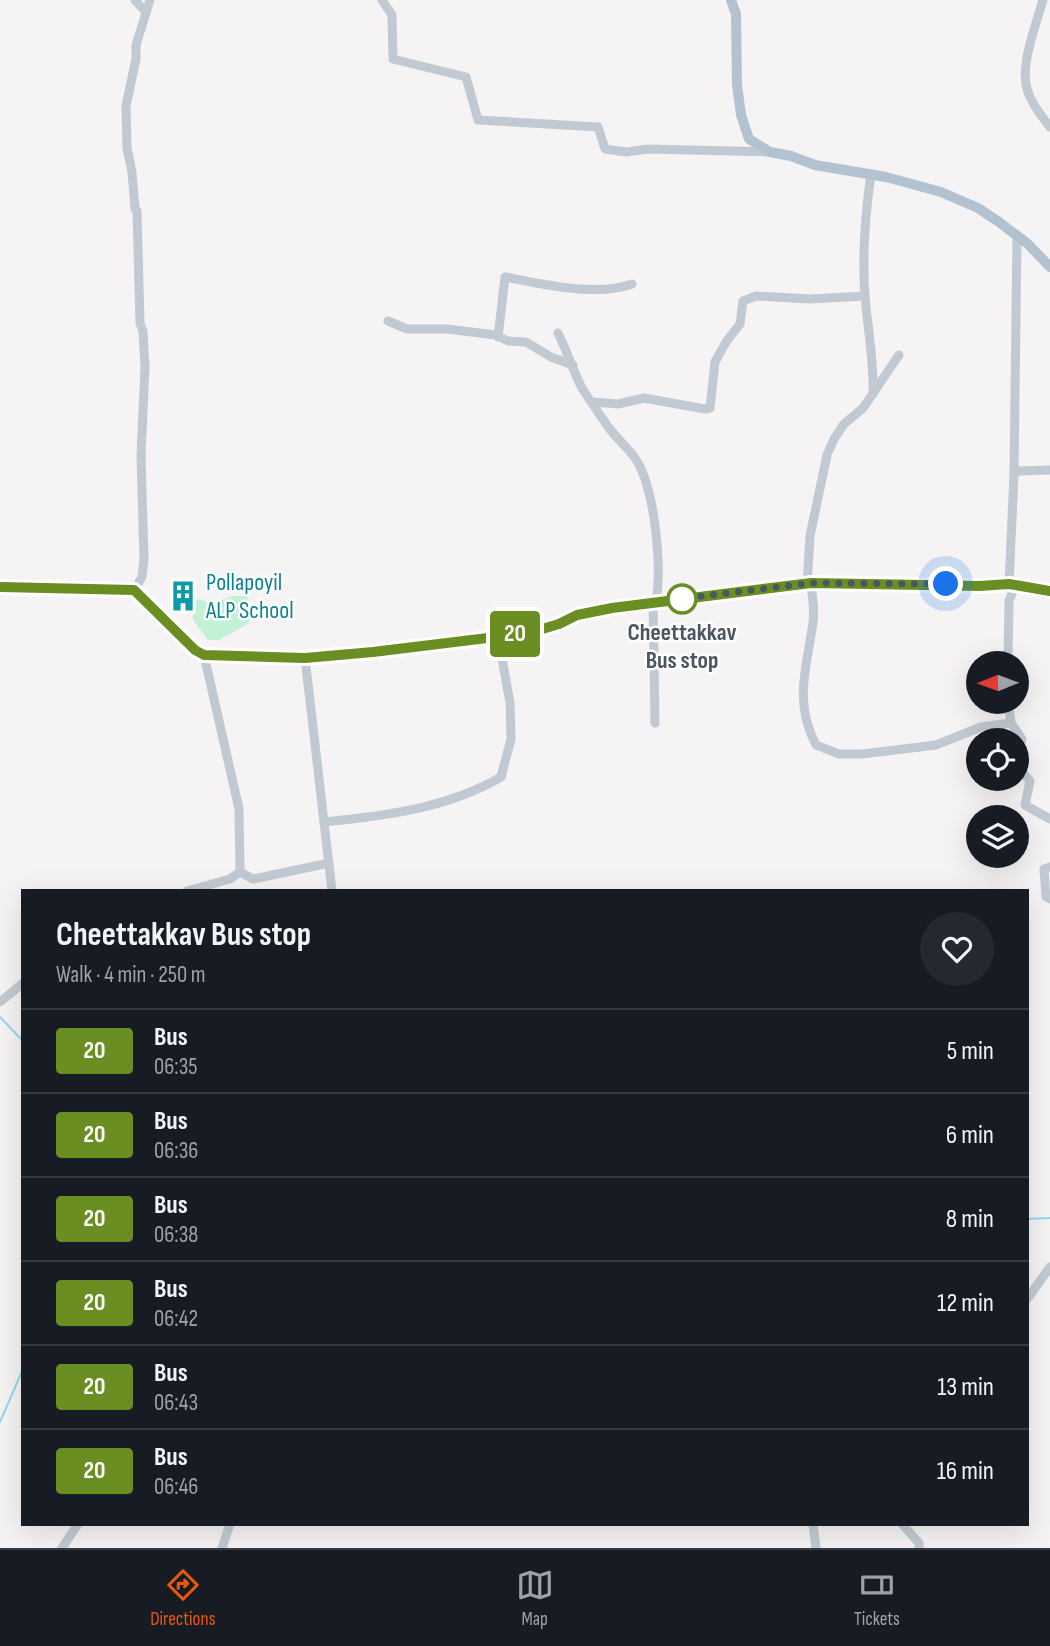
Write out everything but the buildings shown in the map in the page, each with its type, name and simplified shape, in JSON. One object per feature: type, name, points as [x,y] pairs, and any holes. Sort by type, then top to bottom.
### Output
[{"type":"main road","points":[[731,0],[736,13],[737,85],[741,115],[749,139],[770,152],[792,156],[816,165],[871,174],[941,192],[978,208],[1017,236],[1050,267]]},
{"type":"street","points":[[135,0],[145,11]]},
{"type":"street","points":[[134,590],[142,577],[144,559],[141,455],[145,367],[140,323],[137,211],[132,195],[126,124],[127,98],[136,59],[136,45],[150,0]]},
{"type":"street","points":[[382,0],[392,15],[393,59],[466,77],[478,120],[598,127],[605,149],[626,152],[648,149],[770,152]]},
{"type":"street","points":[[1043,0],[1027,58],[1026,87],[1038,112],[1050,127]]},
{"type":"street","points":[[871,174],[864,225],[865,296],[874,366],[873,394]]},
{"type":"street","points":[[1008,651],[1009,601],[1013,584],[1017,236]]},
{"type":"street","points":[[498,337],[505,277],[584,289],[624,287],[632,284]]},
{"type":"street","points":[[593,402],[618,404],[644,398],[710,408],[715,362],[740,324],[743,301],[757,296],[810,299],[865,296]]},
{"type":"street","points":[[388,321],[407,329],[447,329],[526,342],[551,357],[572,365]]},
{"type":"street","points":[[558,334],[582,387],[610,429],[636,459],[649,487],[656,539],[658,591],[654,602],[655,723]]},
{"type":"street","points":[[899,355],[863,408],[844,424],[827,456],[810,536],[809,584],[814,618],[802,684],[807,728],[816,745],[839,754],[862,754],[936,745],[981,727],[1011,723]]},
{"type":"street","points":[[1014,475],[1018,471],[1050,470]]},
{"type":"street","points":[[0,587],[134,590],[195,650],[204,655],[305,658],[529,633],[559,624],[577,615],[654,602],[809,584],[1013,584],[1050,591]]},
{"type":"street","points":[[324,822],[442,803],[476,791],[501,777],[512,739],[510,703],[498,636]]},
{"type":"street","points":[[204,655],[239,809],[240,872]]},
{"type":"street","points":[[305,658],[332,889]]},
{"type":"street","points":[[1010,714],[1014,728]]},
{"type":"street","points":[[1028,791],[1025,806],[1050,819]]},
{"type":"street","points":[[240,872],[253,879],[329,863]]},
{"type":"street","points":[[1050,867],[1044,869],[1046,897],[1050,899]]},
{"type":"street","points":[[194,889],[230,879],[240,872]]},
{"type":"street","points":[[0,1002],[21,985]]},
{"type":"street","points":[[1029,1296],[1050,1267]]},
{"type":"street","points":[[62,1548],[77,1526]]},
{"type":"street","points":[[222,1548],[229,1526]]},
{"type":"street","points":[[813,1526],[816,1548]]},
{"type":"street","points":[[904,1526],[919,1543],[919,1548]]},
{"type":"green space","points":[[232,596],[247,596],[251,608],[249,623],[219,640],[208,640],[193,620],[193,602],[199,599],[212,604]]},
{"type":"waterway","points":[[0,1017],[21,1039]]},
{"type":"waterway","points":[[1029,1219],[1050,1218]]},
{"type":"waterway","points":[[0,1422],[21,1374]]},
{"type":"bus line","name":"20","points":[[0,587],[134,590],[195,650],[204,655],[305,658],[529,633],[559,624],[577,615],[612,608],[811,583],[979,586],[1016,584],[1050,591]]},
{"type":"place","name":"Pollapoyil ALP School","points":[[183,596]]},
{"type":"place","name":"Cheettakkav Bus stop","points":[[682,599]]},
{"type":"route","points":[[682,599],[679,599],[811,583],[946,584]]}]
